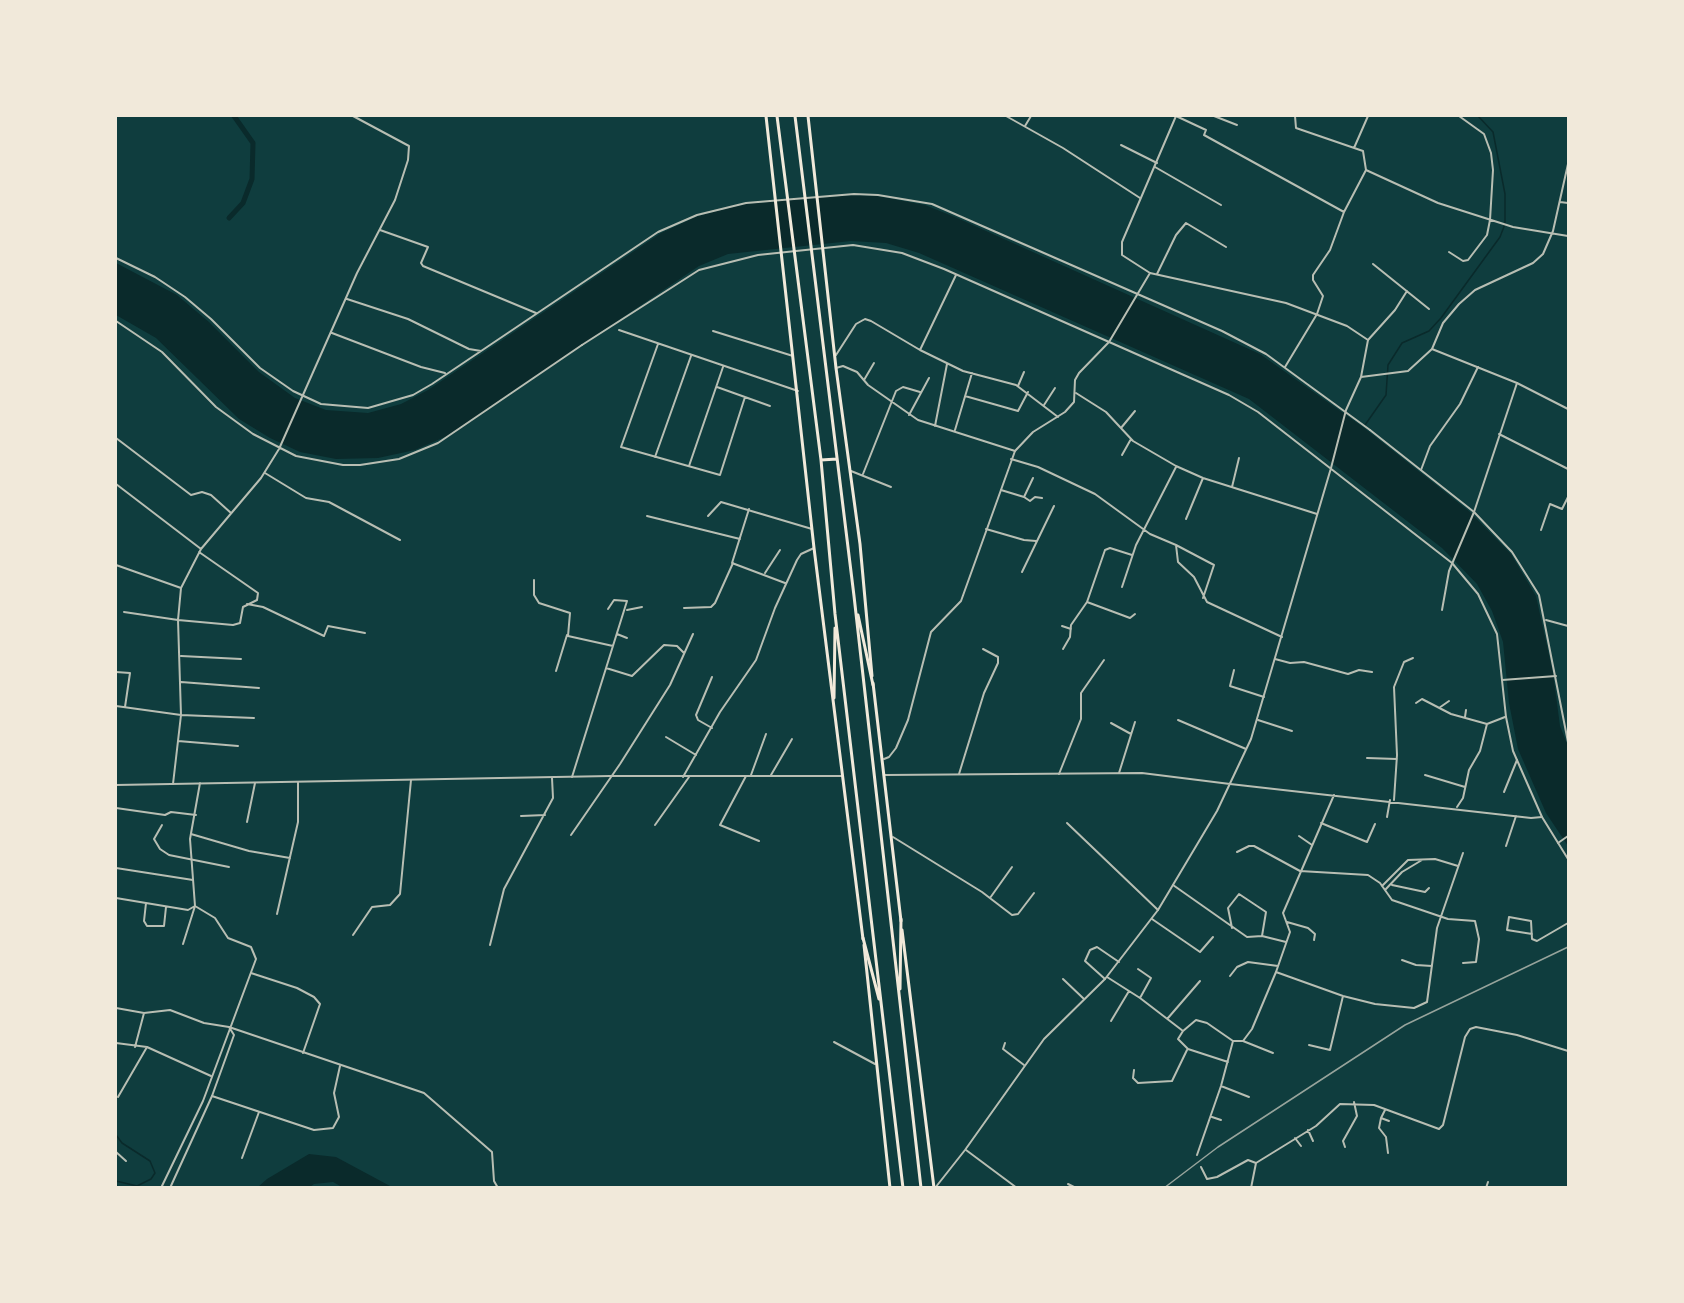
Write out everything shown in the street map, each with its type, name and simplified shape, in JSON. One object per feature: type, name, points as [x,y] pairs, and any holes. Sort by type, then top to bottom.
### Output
[{"type":"main road","points":[[766,116],[814,548],[863,938],[890,1188]]},
{"type":"main road","points":[[777,116],[821,460],[835,614],[870,891],[881,1010],[903,1188]]},
{"type":"main road","points":[[795,116],[854,596],[921,1188]]},
{"type":"main road","points":[[808,116],[836,368],[851,471],[873,685],[884,759],[934,1188]]},
{"type":"main road","points":[[821,460],[837,459]]},
{"type":"main road","points":[[854,596],[873,685]]},
{"type":"main road","points":[[834,698],[835,614]]},
{"type":"main road","points":[[900,1005],[901,919]]},
{"type":"main road","points":[[863,938],[881,1010]]},
{"type":"street","points":[[173,784],[181,715],[181,656],[178,620],[181,588],[200,551],[265,473],[279,449],[395,200],[408,160],[409,146],[354,116]]},
{"type":"street","points":[[1006,116],[1140,198]]},
{"type":"street","points":[[1025,126],[1031,116]]},
{"type":"street","points":[[1344,212],[1204,135],[1206,130],[1176,116],[1122,242],[1122,255],[1150,273],[1286,303],[1347,326],[1368,340]]},
{"type":"street","points":[[1214,116],[1237,125]]},
{"type":"street","points":[[1285,367],[1317,314],[1323,296],[1313,275],[1330,250],[1344,212],[1366,170],[1365,154],[1354,147],[1296,128],[1295,116]]},
{"type":"street","points":[[1354,147],[1368,116]]},
{"type":"street","points":[[1449,252],[1463,261],[1468,260],[1487,235],[1490,220],[1493,170],[1491,153],[1484,134],[1459,116]]},
{"type":"street","points":[[1121,145],[1221,205]]},
{"type":"street","points":[[1361,377],[1408,371],[1414,367],[1432,349],[1443,323],[1459,304],[1475,290],[1533,263],[1543,254],[1553,231],[1569,164]]},
{"type":"street","points":[[1366,170],[1438,203],[1490,220],[1512,227],[1553,231],[1569,236]]},
{"type":"street","points":[[116,258],[155,277],[185,297],[212,319],[260,368],[303,397],[334,406],[381,406],[413,395],[658,232],[697,214],[746,203],[854,194],[878,195],[932,204],[1222,332],[1285,367],[1346,410],[1474,512],[1512,552],[1539,595],[1546,620],[1559,705],[1569,742]]},
{"type":"street","points":[[1560,202],[1569,203]]},
{"type":"street","points":[[1157,274],[1176,235],[1186,223],[1226,248]]},
{"type":"street","points":[[380,230],[428,247],[421,263],[423,266],[536,313]]},
{"type":"street","points":[[116,321],[162,352],[230,418],[279,449],[328,463],[360,465],[399,459],[438,443],[461,430],[582,345],[699,270],[758,255],[853,245],[902,253],[1229,395],[1258,412],[1452,563],[1478,594],[1497,634],[1506,717],[1517,760],[1542,817],[1569,859]]},
{"type":"street","points":[[1373,264],[1429,309]]},
{"type":"street","points":[[884,759],[896,748],[909,720],[931,632],[961,601],[1015,451],[1033,432],[1058,417],[1074,402],[1075,380],[1079,373],[1109,342],[1150,273]]},
{"type":"street","points":[[920,350],[956,275]]},
{"type":"street","points":[[934,1188],[965,1150],[1024,1065],[1063,1018],[1106,978],[1152,919],[1217,812],[1257,720],[1346,410],[1361,377],[1368,340],[1395,310],[1407,291]]},
{"type":"street","points":[[347,299],[408,319],[469,349],[481,351]]},
{"type":"street","points":[[836,355],[856,324],[865,319],[947,364],[1018,386],[1058,417]]},
{"type":"street","points":[[619,330],[798,392]]},
{"type":"street","points":[[713,331],[793,356]]},
{"type":"street","points":[[332,333],[421,368],[447,374]]},
{"type":"street","points":[[658,345],[621,447],[720,475],[746,397]]},
{"type":"street","points":[[1432,349],[1517,383],[1569,410]]},
{"type":"street","points":[[655,457],[691,356]]},
{"type":"street","points":[[864,380],[874,363]]},
{"type":"street","points":[[935,426],[947,364]]},
{"type":"street","points":[[836,368],[843,366],[852,369],[909,415],[935,426],[954,430],[1015,451]]},
{"type":"street","points":[[688,467],[723,367]]},
{"type":"street","points":[[1421,470],[1430,446],[1460,404],[1478,367]]},
{"type":"street","points":[[1018,386],[1024,372]]},
{"type":"street","points":[[954,430],[972,373]]},
{"type":"street","points":[[909,415],[929,378]]},
{"type":"street","points":[[1442,609],[1452,563],[1474,512],[1498,433],[1517,383]]},
{"type":"street","points":[[717,387],[770,406]]},
{"type":"street","points":[[863,474],[896,392],[903,387],[920,392]]},
{"type":"street","points":[[1044,405],[1055,388]]},
{"type":"street","points":[[965,396],[1018,411],[1028,392]]},
{"type":"street","points":[[1076,393],[1097,404],[1131,439],[1176,466],[1203,478],[1317,514]]},
{"type":"street","points":[[1121,428],[1135,411]]},
{"type":"street","points":[[1498,433],[1569,469]]},
{"type":"street","points":[[116,438],[191,495],[202,492],[211,495],[231,513]]},
{"type":"street","points":[[1122,455],[1131,439]]},
{"type":"street","points":[[1232,487],[1239,458]]},
{"type":"street","points":[[1011,459],[1038,467],[1095,494],[1145,528],[1150,534],[1214,565],[1203,598]]},
{"type":"street","points":[[1122,587],[1132,555],[1176,466]]},
{"type":"street","points":[[851,471],[891,487]]},
{"type":"street","points":[[265,473],[306,498],[328,502],[400,540]]},
{"type":"street","points":[[1024,497],[1033,478]]},
{"type":"street","points":[[1186,519],[1203,478]]},
{"type":"street","points":[[116,484],[200,551],[258,593],[257,600],[243,607],[240,623],[233,626],[124,612]]},
{"type":"street","points":[[1001,490],[1030,501],[1035,497],[1042,498]]},
{"type":"street","points":[[1541,530],[1550,504],[1562,509],[1569,497]]},
{"type":"street","points":[[708,516],[721,502],[812,529]]},
{"type":"street","points":[[1022,572],[1054,506]]},
{"type":"street","points":[[684,608],[711,607],[715,603],[733,563],[749,509]]},
{"type":"street","points":[[647,516],[740,539]]},
{"type":"street","points":[[986,529],[1024,540],[1036,541]]},
{"type":"street","points":[[1176,545],[1176,559],[1194,576],[1203,598],[1219,609],[1282,637]]},
{"type":"street","points":[[683,777],[756,660],[785,583],[801,554],[814,548]]},
{"type":"street","points":[[1063,649],[1067,645],[1071,628],[1087,602],[1105,550],[1110,548],[1132,555]]},
{"type":"street","points":[[764,574],[780,550]]},
{"type":"street","points":[[733,563],[785,583]]},
{"type":"street","points":[[116,565],[181,588]]},
{"type":"street","points":[[534,580],[536,599],[571,615],[556,671]]},
{"type":"street","points":[[572,777],[627,601],[614,600],[608,609]]},
{"type":"street","points":[[1087,602],[1130,618],[1135,614]]},
{"type":"street","points":[[247,604],[263,607],[324,636],[328,626],[365,633]]},
{"type":"street","points":[[560,609],[562,605]]},
{"type":"street","points":[[625,611],[642,607]]},
{"type":"street","points":[[1546,620],[1568,627]]},
{"type":"street","points":[[1062,626],[1071,628]]},
{"type":"street","points":[[571,835],[670,685],[693,633]]},
{"type":"street","points":[[617,634],[627,638]]},
{"type":"street","points":[[567,635],[613,646]]},
{"type":"street","points":[[606,668],[632,676],[664,645],[677,646],[684,653]]},
{"type":"street","points":[[959,774],[984,693],[998,663],[998,657],[982,649]]},
{"type":"street","points":[[181,656],[241,659]]},
{"type":"street","points":[[1394,801],[1397,759],[1394,687],[1404,663],[1413,658]]},
{"type":"street","points":[[1275,659],[1290,663],[1304,662],[1348,674],[1359,670],[1372,672]]},
{"type":"street","points":[[1059,774],[1081,719],[1081,693],[1104,660]]},
{"type":"street","points":[[1234,670],[1230,686],[1264,697]]},
{"type":"street","points":[[116,672],[130,673],[125,707]]},
{"type":"street","points":[[1502,680],[1556,676]]},
{"type":"street","points":[[712,677],[696,715],[698,720],[712,728]]},
{"type":"street","points":[[181,681],[259,688]]},
{"type":"street","points":[[1416,703],[1422,699],[1439,708],[1487,724],[1506,717]]},
{"type":"street","points":[[1439,708],[1449,701]]},
{"type":"street","points":[[116,706],[181,715],[254,718]]},
{"type":"street","points":[[1465,717],[1466,710]]},
{"type":"street","points":[[1178,720],[1246,749]]},
{"type":"street","points":[[1257,720],[1292,731]]},
{"type":"street","points":[[1119,773],[1135,722]]},
{"type":"street","points":[[1111,723],[1131,734]]},
{"type":"street","points":[[1457,807],[1463,798],[1487,724]]},
{"type":"street","points":[[751,775],[766,734]]},
{"type":"street","points":[[666,737],[696,755]]},
{"type":"street","points":[[771,775],[792,739]]},
{"type":"street","points":[[178,741],[238,746]]},
{"type":"street","points":[[1367,758],[1397,759]]},
{"type":"street","points":[[1504,792],[1517,760]]},
{"type":"street","points":[[885,775],[1119,773],[1542,817]]},
{"type":"street","points":[[1425,775],[1465,787]]},
{"type":"street","points":[[116,785],[610,776],[842,776]]},
{"type":"street","points":[[746,776],[720,825],[759,841]]},
{"type":"street","points":[[655,825],[689,777]]},
{"type":"street","points":[[490,945],[504,888],[514,865],[553,798],[552,778]]},
{"type":"street","points":[[353,935],[372,907],[390,905],[397,900],[400,894],[411,780]]},
{"type":"street","points":[[247,822],[255,782]]},
{"type":"street","points":[[277,914],[298,822],[298,782]]},
{"type":"street","points":[[183,944],[195,906],[191,834],[200,783]]},
{"type":"street","points":[[1243,1041],[1252,1029],[1276,972],[1290,932],[1283,914],[1334,795]]},
{"type":"street","points":[[1387,817],[1390,800]]},
{"type":"street","points":[[116,808],[165,815],[171,812],[196,815]]},
{"type":"street","points":[[521,816],[545,815]]},
{"type":"street","points":[[1506,846],[1516,816]]},
{"type":"street","points":[[1067,823],[1158,910]]},
{"type":"street","points":[[1321,823],[1367,842],[1375,824]]},
{"type":"street","points":[[162,825],[154,839],[157,847],[169,855],[229,867]]},
{"type":"street","points":[[191,834],[249,851],[290,858]]},
{"type":"street","points":[[1299,836],[1312,845]]},
{"type":"street","points":[[1557,843],[1569,836]]},
{"type":"street","points":[[892,837],[1015,915],[1034,894]]},
{"type":"street","points":[[1237,852],[1254,846],[1300,871],[1368,876],[1382,886],[1392,900],[1441,916],[1475,921],[1479,939],[1476,962],[1463,963]]},
{"type":"street","points":[[1276,972],[1343,996],[1376,1004],[1414,1008],[1427,1002],[1441,916],[1463,853]]},
{"type":"street","points":[[1382,886],[1404,863],[1424,859],[1445,860],[1458,866]]},
{"type":"street","points":[[1384,890],[1402,872],[1424,859]]},
{"type":"street","points":[[990,898],[1012,867]]},
{"type":"street","points":[[116,868],[194,880]]},
{"type":"street","points":[[1173,885],[1247,937],[1262,936],[1286,942]]},
{"type":"street","points":[[1390,885],[1425,892],[1429,888]]},
{"type":"street","points":[[1232,928],[1228,908],[1239,894],[1266,912],[1262,936]]},
{"type":"street","points":[[116,898],[188,910],[195,906]]},
{"type":"street","points":[[146,903],[145,924],[158,928],[165,923],[166,906]]},
{"type":"street","points":[[161,1188],[203,1101],[256,959],[251,947],[228,938],[215,918],[195,906]]},
{"type":"street","points":[[1532,934],[1507,930],[1508,917],[1531,921],[1533,940],[1540,941],[1569,924]]},
{"type":"street","points":[[1152,919],[1200,952],[1213,938]]},
{"type":"street","points":[[1287,922],[1308,928],[1315,934],[1314,940]]},
{"type":"street","points":[[1119,962],[1097,947],[1093,947],[1085,961],[1106,978],[1129,990],[1183,1031]]},
{"type":"street","points":[[1402,960],[1416,965],[1432,966]]},
{"type":"street","points":[[1230,976],[1237,966],[1248,962],[1278,966]]},
{"type":"street","points":[[1138,969],[1151,978],[1140,998]]},
{"type":"street","points":[[251,973],[297,988],[320,1004],[303,1053]]},
{"type":"street","points":[[1063,979],[1084,999]]},
{"type":"street","points":[[1168,1018],[1200,981]]},
{"type":"street","points":[[1111,1021],[1129,990]]},
{"type":"street","points":[[1309,1045],[1330,1050],[1343,996]]},
{"type":"street","points":[[116,1008],[144,1013],[170,1010],[204,1023],[229,1027],[424,1093],[492,1152],[494,1181],[498,1188]]},
{"type":"street","points":[[135,1047],[144,1013]]},
{"type":"street","points":[[1228,1062],[1188,1049],[1178,1040],[1183,1031],[1196,1020],[1207,1023],[1233,1041],[1243,1041],[1273,1053]]},
{"type":"street","points":[[170,1188],[212,1096],[234,1035],[229,1027]]},
{"type":"street","points":[[1201,1167],[1208,1179],[1248,1160],[1256,1162],[1308,1131],[1340,1104],[1354,1102],[1374,1105],[1439,1129],[1443,1125],[1466,1034],[1476,1027],[1517,1035],[1569,1051]]},
{"type":"street","points":[[1197,1155],[1212,1117],[1233,1041]]},
{"type":"street","points":[[834,1042],[875,1065]]},
{"type":"street","points":[[116,1043],[147,1047],[211,1076]]},
{"type":"street","points":[[1005,1043],[1003,1049],[1024,1065]]},
{"type":"street","points":[[118,1097],[147,1047]]},
{"type":"street","points":[[1134,1070],[1133,1078],[1138,1083],[1172,1081],[1188,1049]]},
{"type":"street","points":[[212,1096],[314,1130],[333,1128],[339,1116],[334,1093],[340,1066]]},
{"type":"street","points":[[1221,1086],[1249,1097]]},
{"type":"street","points":[[1345,1148],[1343,1141],[1357,1116],[1354,1102]]},
{"type":"street","points":[[1385,1110],[1379,1128],[1386,1137],[1388,1153]]},
{"type":"street","points":[[242,1158],[259,1112]]},
{"type":"street","points":[[1212,1117],[1221,1120]]},
{"type":"street","points":[[1381,1118],[1389,1121]]},
{"type":"street","points":[[1308,1131],[1313,1141]]},
{"type":"street","points":[[1295,1138],[1301,1146]]},
{"type":"street","points":[[965,1150],[1017,1188]]},
{"type":"street","points":[[116,1152],[126,1161]]},
{"type":"street","points":[[1251,1187],[1256,1162]]},
{"type":"street","points":[[1486,1188],[1488,1182]]},
{"type":"street","points":[[1068,1184],[1076,1188]]},
{"type":"water","points":[[854,195],[877,196],[925,205],[1260,354],[1363,427],[1469,511],[1511,554],[1536,596],[1553,673],[1560,726],[1568,746],[1568,846],[1546,813],[1518,749],[1509,703],[1503,642],[1492,611],[1477,584],[1442,548],[1249,399],[919,253],[886,243],[851,241],[728,254],[699,266],[447,436],[415,450],[378,458],[336,459],[300,452],[270,438],[239,419],[156,338],[116,315],[116,263],[177,295],[209,322],[259,372],[295,398],[326,410],[368,413],[401,404],[428,390],[661,233],[698,216],[744,204]]},
{"type":"water","points":[[309,1154],[336,1157],[390,1186],[403,1187],[342,1187],[333,1182],[314,1184],[310,1187],[258,1187],[267,1179]]},
{"type":"waterway","points":[[229,218],[243,203],[252,179],[253,143],[234,116]]},
{"type":"waterway","points":[[1365,425],[1386,395],[1388,365],[1402,343],[1429,331],[1441,318],[1500,237],[1505,224],[1505,194],[1493,132],[1478,116]]},
{"type":"waterway","points":[[116,1135],[122,1143],[150,1161],[155,1173],[151,1179],[137,1186],[116,1181]]},
{"type":"railway","points":[[1164,1188],[1218,1147],[1405,1025],[1568,947]]}]
